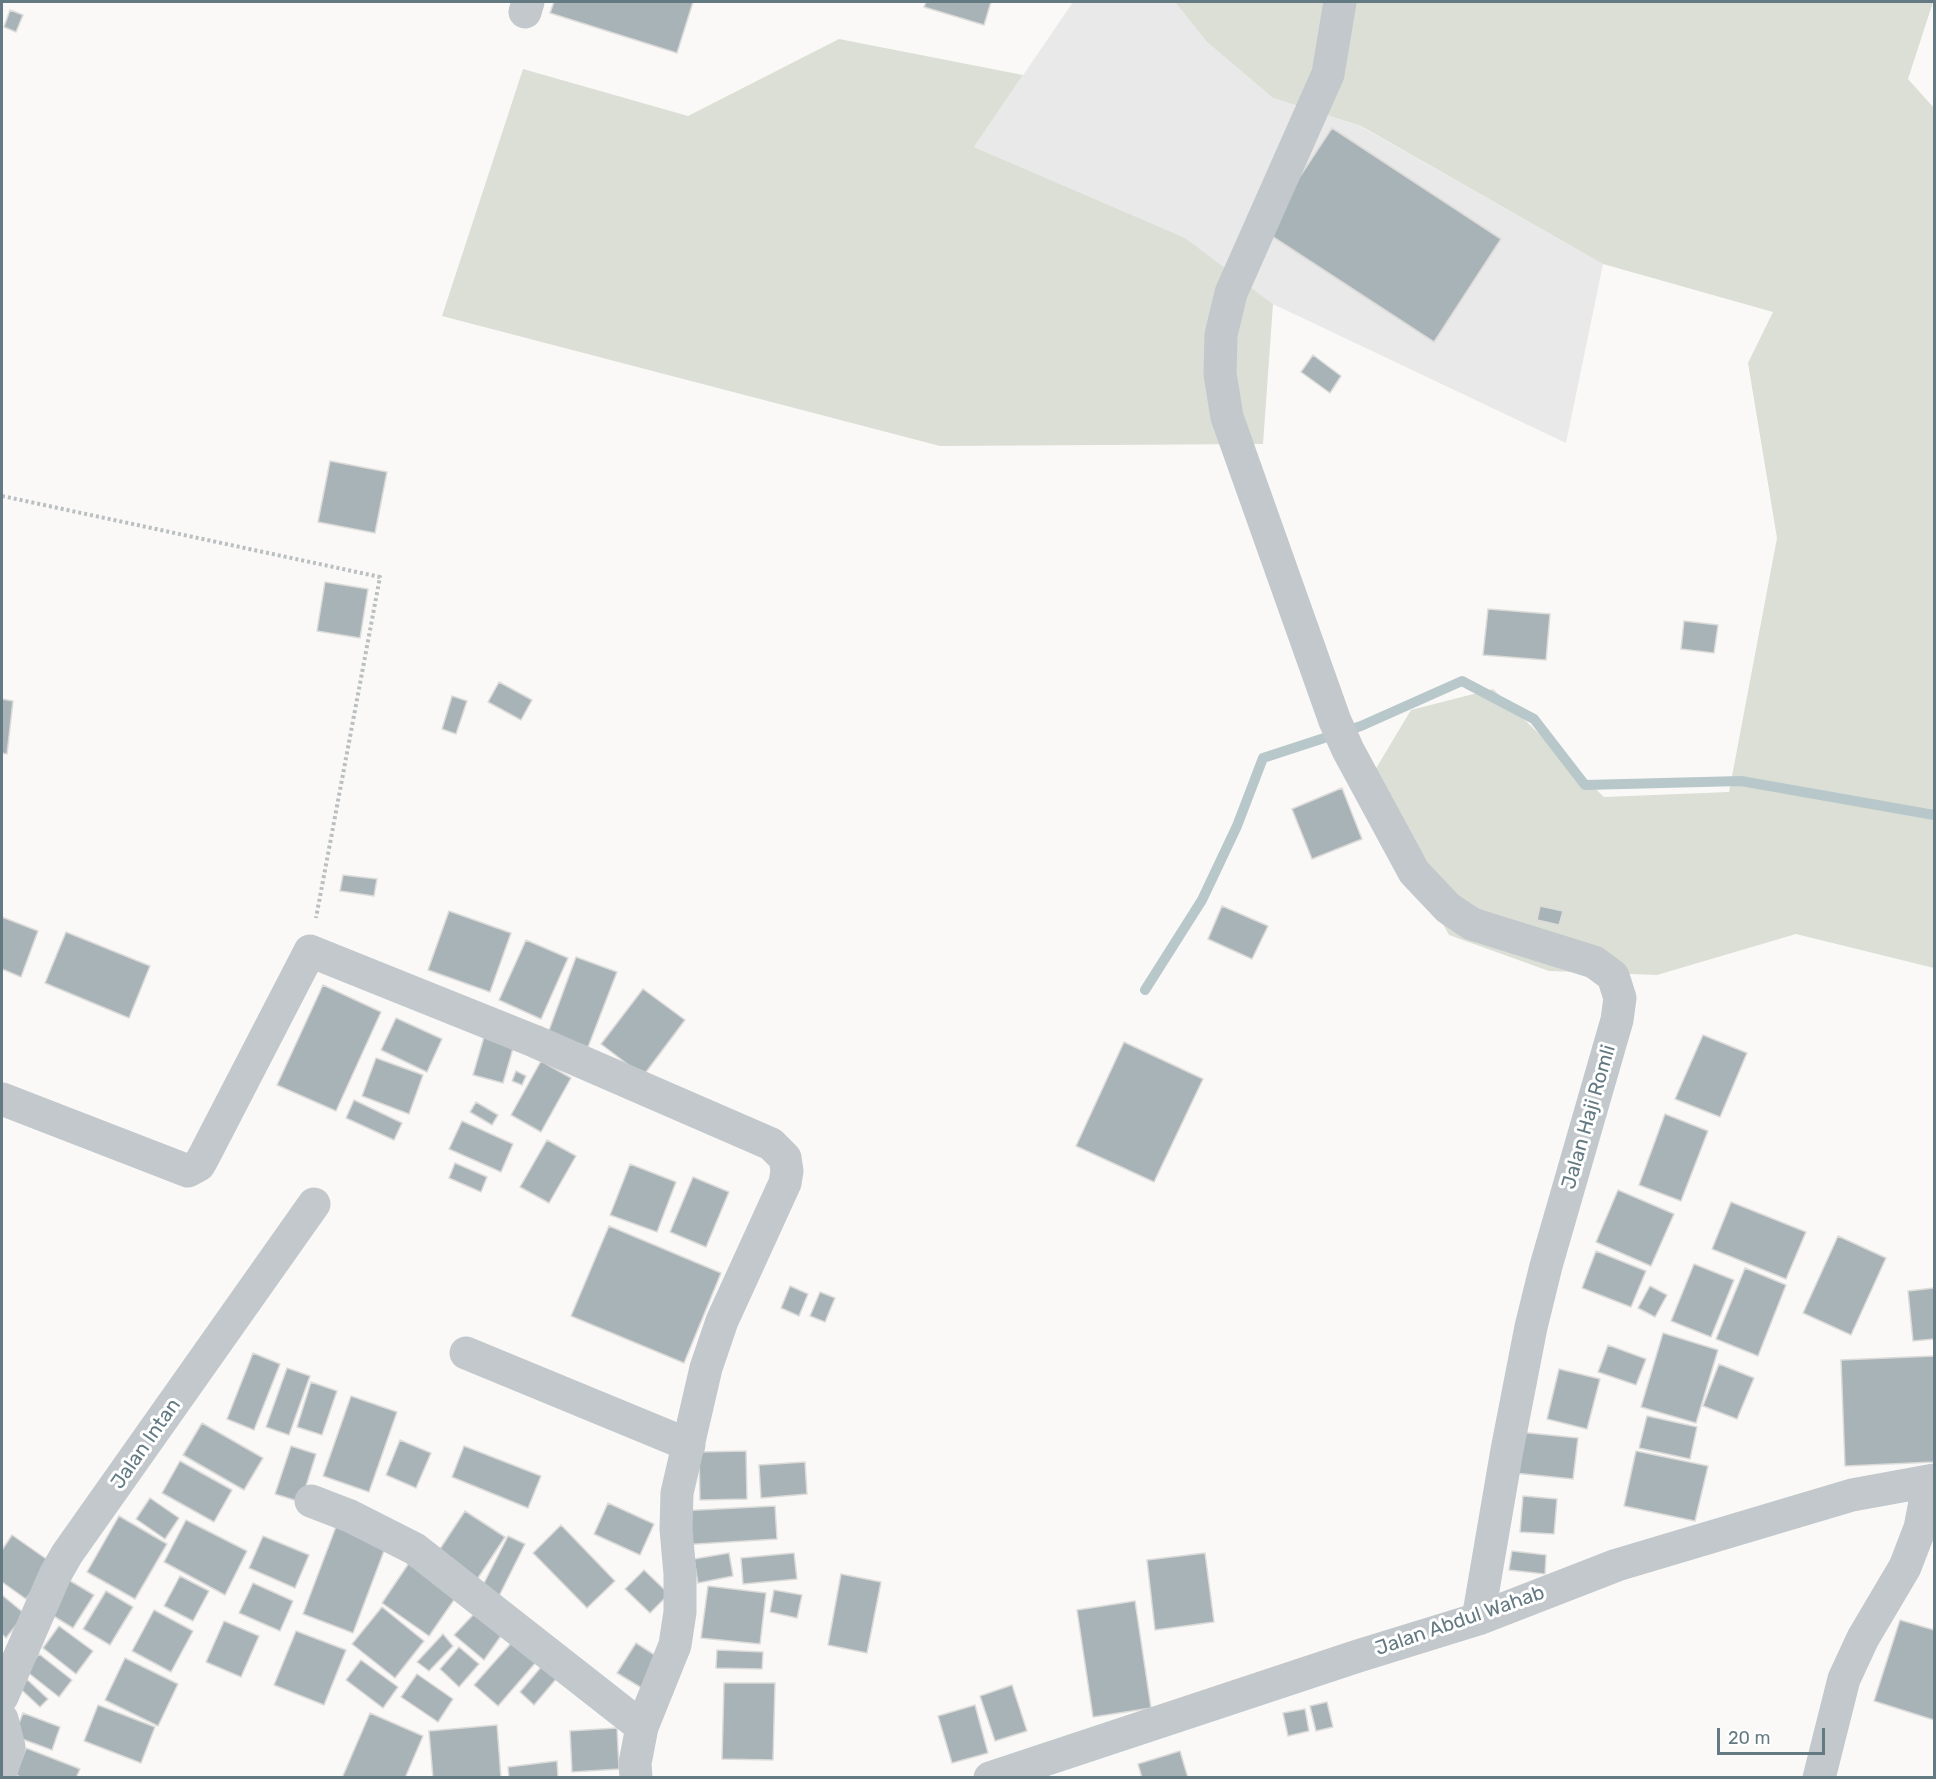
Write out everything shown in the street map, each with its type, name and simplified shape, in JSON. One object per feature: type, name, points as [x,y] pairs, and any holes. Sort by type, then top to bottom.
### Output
[{"type":"street","name":"Jalan Haji Romli","points":[[1340,2],[1328,74],[1231,293],[1221,335],[1220,374],[1227,417],[1342,735],[1414,872],[1448,908],[1472,924],[1594,962],[1613,976],[1620,998],[1617,1020],[1546,1266],[1531,1327],[1507,1450],[1479,1619]]},
{"type":"street","points":[[2,1100],[188,1171],[199,1165],[204,1156],[310,951],[534,1041],[771,1144],[785,1158],[788,1171],[785,1183],[722,1321],[706,1368],[677,1493],[676,1529],[680,1603],[675,1645],[642,1727],[635,1762],[636,1778]]},
{"type":"street","name":"Jalan Intan","points":[[2,1697],[55,1575],[67,1554],[314,1204]]},
{"type":"street","points":[[466,1353],[688,1445]]},
{"type":"street","points":[[1819,1778],[1844,1679],[1863,1638],[1905,1567],[1920,1528],[1932,1481]]},
{"type":"street","name":"Jalan Abdul Wahab","points":[[990,1778],[1358,1656],[1479,1619],[1617,1565],[1852,1495],[1932,1481]]},
{"type":"street","points":[[310,1502],[350,1516],[415,1549],[642,1727]]},
{"type":"street","points":[[2,1719],[9,1747],[2,1768]]},
{"type":"path","points":[[2,496],[380,577],[310,951]]},
{"type":"shaded area","points":[[1073,2],[1175,2],[1207,42],[1273,98],[1360,126],[1603,264],[1566,443],[1273,304],[1184,238],[974,147]]},
{"type":"shaded area","points":[[1175,2],[1933,2],[1908,79],[1934,108],[1934,968],[1796,934],[1657,975],[1549,971],[1449,935],[1366,785],[1411,710],[1493,689],[1604,797],[1729,792],[1777,538],[1748,363],[1773,312],[1603,264],[1361,126],[1273,98],[1207,42]]},
{"type":"shaded area","points":[[839,39],[1023,75],[974,147],[1185,238],[1273,304],[1263,444],[940,446],[442,316],[523,69],[688,116]]},
{"type":"building","points":[[554,2],[693,2],[677,53],[550,13]]},
{"type":"building","points":[[926,2],[991,2],[984,25],[924,7]]},
{"type":"building","points":[[10,10],[23,15],[16,32],[4,27]]},
{"type":"building","points":[[1332,128],[1501,239],[1434,342],[1264,231]]},
{"type":"building","points":[[1313,355],[1341,376],[1330,393],[1301,372]]},
{"type":"building","points":[[330,461],[387,472],[375,533],[318,522]]},
{"type":"building","points":[[325,582],[368,589],[360,638],[317,631]]},
{"type":"building","points":[[1488,609],[1550,614],[1546,660],[1483,655]]},
{"type":"building","points":[[1684,621],[1718,625],[1714,653],[1681,649]]},
{"type":"building","points":[[499,682],[532,700],[521,720],[488,702]]},
{"type":"building","points":[[452,696],[467,701],[456,734],[442,729]]},
{"type":"building","points":[[2,699],[13,701],[7,754],[2,753]]},
{"type":"building","points":[[1342,788],[1362,839],[1312,859],[1292,809]]},
{"type":"building","points":[[343,875],[377,879],[374,896],[340,891]]},
{"type":"building","points":[[1222,906],[1268,926],[1252,959],[1208,939]]},
{"type":"building","points":[[1540,906],[1563,911],[1559,925],[1537,920]]},
{"type":"building","points":[[449,911],[511,933],[490,992],[428,970]]},
{"type":"building","points":[[2,917],[38,931],[21,977],[2,969]]},
{"type":"building","points":[[66,932],[150,966],[129,1018],[45,983]]},
{"type":"building","points":[[526,940],[568,958],[541,1019],[499,1000]]},
{"type":"building","points":[[576,957],[617,972],[588,1047],[548,1033]]},
{"type":"building","points":[[323,985],[381,1012],[336,1111],[277,1085]]},
{"type":"building","points":[[643,989],[685,1020],[643,1076],[601,1044]]},
{"type":"building","points":[[396,1018],[442,1039],[427,1072],[381,1050]]},
{"type":"building","points":[[1703,1035],[1747,1053],[1720,1117],[1675,1099]]},
{"type":"building","points":[[484,1037],[514,1045],[503,1083],[473,1075]]},
{"type":"building","points":[[1124,1042],[1203,1079],[1154,1182],[1076,1146]]},
{"type":"building","points":[[376,1058],[423,1075],[409,1114],[362,1096]]},
{"type":"building","points":[[541,1061],[571,1078],[541,1132],[511,1115]]},
{"type":"building","points":[[516,1071],[526,1076],[522,1085],[512,1081]]},
{"type":"building","points":[[354,1100],[402,1123],[394,1140],[346,1118]]},
{"type":"building","points":[[476,1102],[498,1115],[492,1125],[470,1112]]},
{"type":"building","points":[[1665,1114],[1708,1131],[1681,1201],[1639,1185]]},
{"type":"building","points":[[462,1121],[513,1144],[501,1172],[449,1149]]},
{"type":"building","points":[[547,1140],[576,1156],[549,1203],[520,1187]]},
{"type":"building","points":[[455,1163],[487,1177],[481,1192],[449,1178]]},
{"type":"building","points":[[630,1164],[676,1182],[657,1232],[610,1215]]},
{"type":"building","points":[[693,1177],[729,1192],[706,1247],[670,1232]]},
{"type":"building","points":[[1618,1190],[1674,1214],[1651,1266],[1596,1242]]},
{"type":"building","points":[[1731,1202],[1806,1232],[1786,1279],[1712,1249]]},
{"type":"building","points":[[609,1226],[721,1273],[684,1363],[571,1316]]},
{"type":"building","points":[[1838,1236],[1886,1258],[1851,1335],[1803,1313]]},
{"type":"building","points":[[1596,1251],[1646,1271],[1631,1307],[1582,1288]]},
{"type":"building","points":[[1694,1264],[1734,1280],[1711,1337],[1671,1321]]},
{"type":"building","points":[[1745,1268],[1786,1285],[1758,1356],[1716,1339]]},
{"type":"building","points":[[790,1286],[808,1294],[799,1316],[781,1308]]},
{"type":"building","points":[[1650,1286],[1667,1295],[1655,1317],[1638,1308]]},
{"type":"building","points":[[1934,1288],[1934,1339],[1913,1341],[1908,1291]]},
{"type":"building","points":[[820,1292],[835,1298],[825,1322],[810,1316]]},
{"type":"building","points":[[1663,1333],[1718,1350],[1696,1423],[1641,1407]]},
{"type":"building","points":[[1608,1345],[1646,1359],[1636,1385],[1598,1372]]},
{"type":"building","points":[[253,1353],[280,1364],[254,1430],[227,1419]]},
{"type":"building","points":[[1934,1356],[1934,1462],[1845,1466],[1841,1360]]},
{"type":"building","points":[[1719,1364],[1754,1378],[1737,1419],[1703,1406]]},
{"type":"building","points":[[287,1368],[310,1376],[289,1435],[266,1427]]},
{"type":"building","points":[[1559,1369],[1600,1379],[1587,1429],[1547,1419]]},
{"type":"building","points":[[311,1382],[337,1391],[322,1435],[297,1427]]},
{"type":"building","points":[[351,1396],[397,1412],[369,1492],[323,1476]]},
{"type":"building","points":[[1647,1416],[1697,1427],[1690,1459],[1639,1448]]},
{"type":"building","points":[[202,1423],[263,1458],[244,1490],[183,1455]]},
{"type":"building","points":[[1519,1432],[1578,1438],[1573,1479],[1514,1473]]},
{"type":"building","points":[[400,1440],[431,1453],[416,1488],[386,1475]]},
{"type":"building","points":[[291,1446],[316,1454],[301,1502],[275,1494]]},
{"type":"building","points":[[464,1446],[541,1476],[528,1508],[452,1477]]},
{"type":"building","points":[[746,1451],[747,1499],[700,1500],[699,1452]]},
{"type":"building","points":[[1636,1451],[1708,1466],[1695,1521],[1624,1506]]},
{"type":"building","points":[[180,1461],[232,1490],[214,1522],[162,1493]]},
{"type":"building","points":[[805,1462],[807,1494],[761,1498],[759,1465]]},
{"type":"building","points":[[1523,1496],[1557,1499],[1554,1534],[1520,1532]]},
{"type":"building","points":[[150,1498],[179,1518],[165,1539],[136,1519]]},
{"type":"building","points":[[608,1503],[654,1524],[640,1555],[594,1534]]},
{"type":"building","points":[[775,1506],[777,1539],[680,1545],[679,1511]]},
{"type":"building","points":[[465,1511],[505,1537],[472,1587],[432,1561]]},
{"type":"building","points":[[119,1516],[167,1544],[135,1599],[87,1572]]},
{"type":"building","points":[[186,1520],[247,1551],[225,1595],[164,1562]]},
{"type":"building","points":[[337,1524],[387,1543],[353,1633],[303,1614]]},
{"type":"building","points":[[561,1525],[615,1581],[587,1608],[533,1553]]},
{"type":"building","points":[[12,1535],[52,1563],[26,1599],[2,1582],[2,1550]]},
{"type":"building","points":[[263,1536],[309,1555],[295,1588],[249,1568]]},
{"type":"building","points":[[508,1536],[525,1544],[496,1602],[479,1593]]},
{"type":"building","points":[[1512,1551],[1546,1555],[1545,1574],[1509,1570]]},
{"type":"building","points":[[729,1553],[733,1576],[698,1583],[694,1559]]},
{"type":"building","points":[[794,1553],[797,1579],[743,1584],[741,1558]]},
{"type":"building","points":[[1205,1553],[1214,1622],[1155,1630],[1147,1560]]},
{"type":"building","points":[[409,1563],[456,1597],[429,1636],[382,1603]]},
{"type":"building","points":[[644,1570],[669,1594],[650,1613],[625,1589]]},
{"type":"building","points":[[841,1574],[881,1582],[867,1653],[828,1645]]},
{"type":"building","points":[[180,1576],[209,1591],[193,1621],[164,1606]]},
{"type":"building","points":[[67,1579],[94,1595],[73,1628],[47,1612]]},
{"type":"building","points":[[253,1583],[293,1601],[280,1631],[239,1613]]},
{"type":"building","points":[[708,1586],[766,1593],[760,1644],[701,1638]]},
{"type":"building","points":[[774,1590],[802,1595],[797,1618],[770,1612]]},
{"type":"building","points":[[106,1591],[133,1607],[110,1645],[83,1629]]},
{"type":"building","points":[[2,1595],[25,1614],[6,1638],[2,1634]]},
{"type":"building","points":[[1135,1601],[1151,1708],[1093,1717],[1077,1610]]},
{"type":"building","points":[[382,1607],[424,1641],[395,1678],[352,1644]]},
{"type":"building","points":[[154,1610],[193,1631],[171,1672],[132,1651]]},
{"type":"building","points":[[475,1613],[503,1633],[484,1660],[454,1635]]},
{"type":"building","points":[[1900,1620],[1934,1630],[1934,1720],[1874,1701]]},
{"type":"building","points":[[224,1621],[259,1636],[241,1677],[206,1662]]},
{"type":"building","points":[[59,1626],[93,1651],[76,1674],[43,1648]]},
{"type":"building","points":[[296,1631],[346,1650],[324,1705],[274,1685]]},
{"type":"building","points":[[443,1634],[453,1646],[429,1671],[417,1662]]},
{"type":"building","points":[[514,1640],[537,1661],[498,1706],[474,1685]]},
{"type":"building","points":[[636,1643],[664,1661],[645,1690],[617,1673]]},
{"type":"building","points":[[459,1647],[479,1664],[459,1687],[440,1669]]},
{"type":"building","points":[[717,1650],[763,1652],[762,1669],[716,1668]]},
{"type":"building","points":[[39,1654],[72,1680],[59,1697],[26,1671]]},
{"type":"building","points":[[125,1658],[178,1684],[158,1726],[105,1700]]},
{"type":"building","points":[[361,1660],[398,1687],[383,1708],[346,1680]]},
{"type":"building","points":[[542,1666],[557,1678],[534,1705],[520,1692]]},
{"type":"building","points":[[19,1672],[48,1699],[40,1707],[11,1680]]},
{"type":"building","points":[[417,1674],[453,1699],[438,1722],[401,1697]]},
{"type":"building","points":[[724,1683],[775,1683],[773,1760],[722,1759]]},
{"type":"building","points":[[1012,1685],[1027,1731],[995,1741],[980,1696]]},
{"type":"building","points":[[1327,1702],[1333,1727],[1316,1731],[1310,1706]]},
{"type":"building","points":[[98,1705],[155,1727],[141,1763],[84,1741]]},
{"type":"building","points":[[975,1705],[988,1753],[952,1763],[938,1716]]},
{"type":"building","points":[[1305,1709],[1309,1731],[1288,1736],[1283,1713]]},
{"type":"building","points":[[23,1713],[60,1727],[52,1750],[14,1736]]},
{"type":"building","points":[[370,1713],[423,1736],[405,1778],[342,1778]]},
{"type":"building","points":[[497,1725],[501,1778],[433,1778],[429,1731]]},
{"type":"building","points":[[617,1728],[619,1769],[572,1772],[570,1731]]},
{"type":"building","points":[[26,1748],[80,1769],[76,1778],[22,1778],[16,1775]]},
{"type":"building","points":[[1180,1751],[1188,1778],[1142,1778],[1138,1764]]},
{"type":"building","points":[[557,1761],[558,1778],[509,1778],[508,1767]]},
{"type":"waterway","points":[[1145,990],[1202,900],[1237,826],[1263,758],[1361,726],[1462,681],[1534,719],[1585,785],[1741,781],[1934,815]]}]
